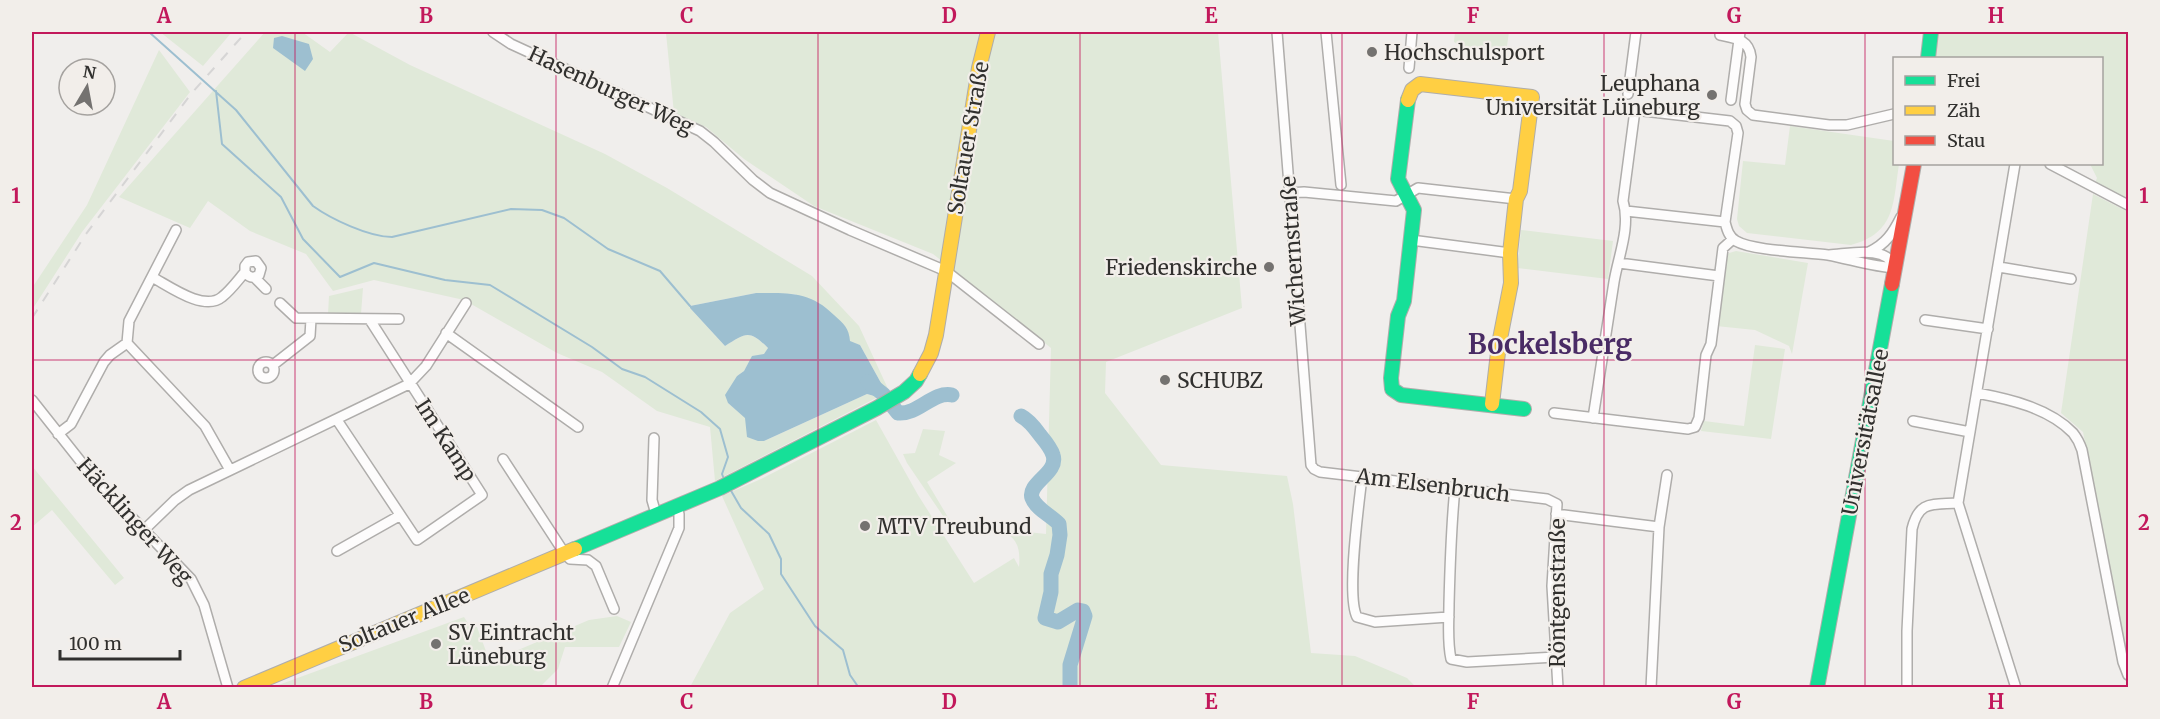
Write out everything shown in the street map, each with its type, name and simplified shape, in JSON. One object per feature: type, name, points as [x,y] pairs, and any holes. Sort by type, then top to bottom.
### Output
[{"type":"street","name":"Hasenburger Weg","points":[[493,32],[511,44],[700,131],[753,180],[790,203],[946,271],[1039,344]]},
{"type":"street","name":"Soltauer Straße","points":[[946,271],[988,32]]},
{"type":"street","name":"Wichernstraße","points":[[1277,32],[1308,441],[1311,465],[1314,469]]},
{"type":"street","points":[[1326,32],[1341,185]]},
{"type":"street","points":[[1409,69],[1412,32]]},
{"type":"street","points":[[1628,94],[1636,32]]},
{"type":"street","points":[[1928,57],[1931,32]]},
{"type":"street","points":[[1720,35],[1740,35]]},
{"type":"street","points":[[1731,100],[1740,35]]},
{"type":"street","points":[[1740,35],[1750,49],[1751,57],[1745,104],[1747,110],[1760,117],[1830,125],[1847,124],[1893,114]]},
{"type":"street","points":[[1492,405],[1500,334],[1505,321],[1511,270],[1510,253],[1516,200],[1520,191],[1532,97],[1420,84],[1414,86],[1410,91],[1398,179],[1414,210],[1404,301],[1397,326],[1391,378],[1392,389],[1401,395],[1524,409]]},
{"type":"street","points":[[1593,417],[1615,273],[1619,263],[1626,211],[1623,201],[1635,110],[1730,121],[1736,126],[1738,133],[1725,222],[1728,233],[1733,239],[1746,245],[1829,255],[1896,268],[1893,260],[1887,256],[1866,253],[1829,255]]},
{"type":"street","points":[[1736,126],[1747,110]]},
{"type":"street","name":"Universitätsallee","points":[[1817,687],[1914,165]]},
{"type":"street","points":[[2015,165],[1958,503],[2016,687]]},
{"type":"street","points":[[2052,165],[2128,205]]},
{"type":"street","points":[[1289,193],[1304,192],[1396,201],[1418,188],[1516,200]]},
{"type":"street","name":"Universitätsallee","points":[[1866,253],[1886,242],[1906,207]]},
{"type":"street","points":[[1626,211],[1725,222]]},
{"type":"street","points":[[176,230],[129,321],[127,343],[205,426],[230,470]]},
{"type":"street","points":[[1554,413],[1688,429],[1695,427],[1699,418],[1706,355],[1711,344],[1723,248],[1733,239]]},
{"type":"street","points":[[1411,240],[1510,253]]},
{"type":"street","points":[[254,278],[261,270],[256,261],[248,262],[245,272],[266,290]]},
{"type":"street","points":[[1619,263],[1719,276]]},
{"type":"street","points":[[1999,267],[2071,279]]},
{"type":"street","name":"Soltauer Allee","points":[[244,687],[720,488],[887,403],[916,381],[932,353],[946,271]]},
{"type":"street","points":[[152,277],[195,299],[209,302],[222,297],[245,272]]},
{"type":"street","points":[[280,303],[296,318],[399,319]]},
{"type":"street","name":"Im Kamp","points":[[144,530],[175,500],[189,490],[409,384],[426,366],[466,303]]},
{"type":"street","points":[[273,365],[310,336],[311,319]]},
{"type":"street","points":[[370,320],[409,384]]},
{"type":"street","points":[[1925,320],[1988,329]]},
{"type":"street","points":[[446,333],[578,427]]},
{"type":"street","points":[[58,434],[71,424],[104,362],[127,343]]},
{"type":"street","name":"Im Kamp","points":[[337,420],[417,540],[482,495],[409,384]]},
{"type":"street","points":[[1977,393],[2015,400],[2050,418],[2074,434],[2082,450],[2123,662],[2128,675]]},
{"type":"street","name":"Häcklinger Weg","points":[[32,400],[93,477],[191,579],[198,590],[228,687]]},
{"type":"street","points":[[1913,421],[1970,432]]},
{"type":"street","points":[[654,438],[652,501],[656,514]]},
{"type":"street","points":[[503,459],[565,554],[570,559],[588,560],[596,566],[614,609]]},
{"type":"street","name":"Am Elsenbruch","points":[[1314,469],[1320,472],[1553,500]]},
{"type":"street","points":[[1651,687],[1659,527],[1667,475]]},
{"type":"street","points":[[1362,477],[1355,533],[1353,600],[1357,617],[1367,621],[1384,622],[1449,617]]},
{"type":"street","points":[[1455,488],[1450,544],[1449,617],[1452,660],[1467,662],[1556,657]]},
{"type":"street","name":"Röntgenstraße","points":[[1553,500],[1557,504],[1552,586],[1557,687]]},
{"type":"street","points":[[1907,687],[1906,631],[1912,529],[1920,509],[1958,503]]},
{"type":"street","points":[[612,687],[679,528],[679,514],[676,506]]},
{"type":"street","points":[[1556,514],[1659,527]]},
{"type":"street","points":[[337,551],[399,516]]},
{"type":"green space","points":[[160,32],[232,32],[203,66]]},
{"type":"green space","points":[[265,32],[302,32],[330,52],[349,32],[410,65],[605,154],[667,188],[812,276],[859,326],[889,391],[886,392],[860,345],[850,342],[795,294],[756,293],[690,306],[725,346],[747,335],[756,338],[768,348],[765,354],[752,357],[744,371],[737,376],[728,403],[745,417],[764,441],[867,394],[878,397],[715,481],[710,427],[657,411],[602,372],[557,353],[464,300],[374,280],[333,291],[306,254],[250,231],[208,201],[190,228],[119,197]]},
{"type":"green space","points":[[663,32],[1218,32],[1242,308],[1106,362],[1105,393],[1161,465],[1287,476],[1293,504],[1311,653],[1355,656],[1407,678],[1416,687],[690,687],[730,613],[764,589],[722,496],[761,479],[876,420],[918,495],[974,583],[1014,558],[1019,567],[1017,544],[1005,533],[965,528],[956,535],[903,454],[915,453],[923,429],[945,431],[939,455],[956,463],[927,482],[952,524],[1046,534],[1051,348],[933,254],[814,206],[744,159],[706,127],[674,113],[666,33]]},
{"type":"green space","points":[[1455,32],[1509,32],[1505,60],[1482,57],[1482,50],[1463,47],[1454,42]]},
{"type":"green space","points":[[1938,32],[2128,32],[2128,201],[2095,183],[2097,178],[2090,165],[2103,165],[2103,57],[1935,57]]},
{"type":"green space","points":[[159,50],[190,92],[82,232],[32,310],[32,288],[87,205]]},
{"type":"green space","points":[[1790,126],[1893,141],[1893,165],[1899,165],[1890,215],[1877,233],[1851,245],[1747,233],[1739,226],[1737,219],[1743,161],[1785,165]]},
{"type":"green space","points":[[2093,194],[2128,212],[2128,666],[2083,432],[2061,413]]},
{"type":"green space","points":[[1521,230],[1613,241],[1608,279],[1517,268]]},
{"type":"green space","points":[[1736,251],[1808,263],[1792,354],[1789,346],[1755,330],[1716,326],[1725,259],[1729,253]]},
{"type":"green space","points":[[363,288],[361,314],[328,314],[329,296]]},
{"type":"green space","points":[[1755,345],[1785,349],[1771,439],[1701,431],[1704,421],[1744,426]]},
{"type":"green space","points":[[32,466],[124,578],[115,585],[52,510],[32,527]]},
{"type":"green space","name":"SV Eintracht Lüneburg","points":[[617,616],[631,622],[619,647],[565,647],[558,669],[540,687],[273,687],[464,617],[469,625],[477,627],[490,662],[589,620]]},
{"type":"water","points":[[282,36],[309,44],[313,59],[305,71],[273,48],[274,38]]},
{"type":"water","points":[[756,293],[798,295],[816,301],[825,307],[845,326],[850,341],[860,345],[886,392],[878,397],[867,394],[764,441],[747,437],[745,418],[728,403],[725,395],[737,376],[744,371],[752,356],[764,354],[768,348],[756,338],[747,335],[725,346],[690,306]]},
{"type":"waterway","points":[[149,32],[236,110],[313,206],[340,222],[372,234],[392,237],[511,209],[542,210],[564,218],[608,249],[660,271],[690,306]]},
{"type":"waterway","points":[[216,91],[222,144],[281,197],[303,239],[340,277],[374,263],[445,280],[490,285],[592,347],[622,369],[645,377],[701,412],[720,429],[728,457],[722,474],[724,479]]},
{"type":"waterway","points":[[868,382],[883,394],[898,413],[905,413],[938,396],[952,395]]},
{"type":"waterway","points":[[1021,416],[1034,427],[1048,445],[1054,461],[1048,473],[1034,487],[1032,493],[1037,506],[1059,524],[1060,535],[1051,574],[1051,592],[1045,618],[1058,622],[1078,610],[1083,611],[1085,616],[1070,665],[1070,688]]},
{"type":"waterway","points":[[730,489],[741,508],[769,534],[781,559],[781,574],[815,626],[843,650],[850,675],[859,688]]},
{"type":"railway","points":[[32,318],[86,234],[191,94],[246,32]]},
{"type":"traffic: fast","points":[[1928,57],[1931,32]]},
{"type":"traffic: fast","points":[[1408,100],[1398,179],[1414,210],[1404,301],[1398,316],[1391,378],[1392,389],[1401,395],[1524,409]]},
{"type":"traffic: fast","points":[[1817,688],[1892,284]]},
{"type":"traffic: fast","points":[[575,549],[720,488],[877,408],[904,392],[920,374]]},
{"type":"traffic: slow","points":[[920,374],[931,353],[936,335],[979,68],[988,32]]},
{"type":"traffic: slow","points":[[1408,100],[1412,90],[1420,84],[1532,97],[1520,191],[1516,199],[1510,253],[1511,283],[1499,344],[1492,404]]},
{"type":"traffic: slow","points":[[244,688],[575,549]]},
{"type":"traffic: jam","points":[[1892,284],[1914,165]]},
{"type":"place","name":"Hochschulsport","points":[[1372,52]]},
{"type":"place","name":"Leuphana Universität Lüneburg","points":[[1712,95]]},
{"type":"place","name":"Friedenskirche","points":[[1269,267]]},
{"type":"place","name":"SCHUBZ","points":[[1165,380]]},
{"type":"place","name":"MTV Treubund","points":[[865,526]]},
{"type":"place","name":"SV Eintracht Lüneburg","points":[[436,644]]},
{"type":"district","name":"Bockelsberg","points":[[1550,344]]}]
